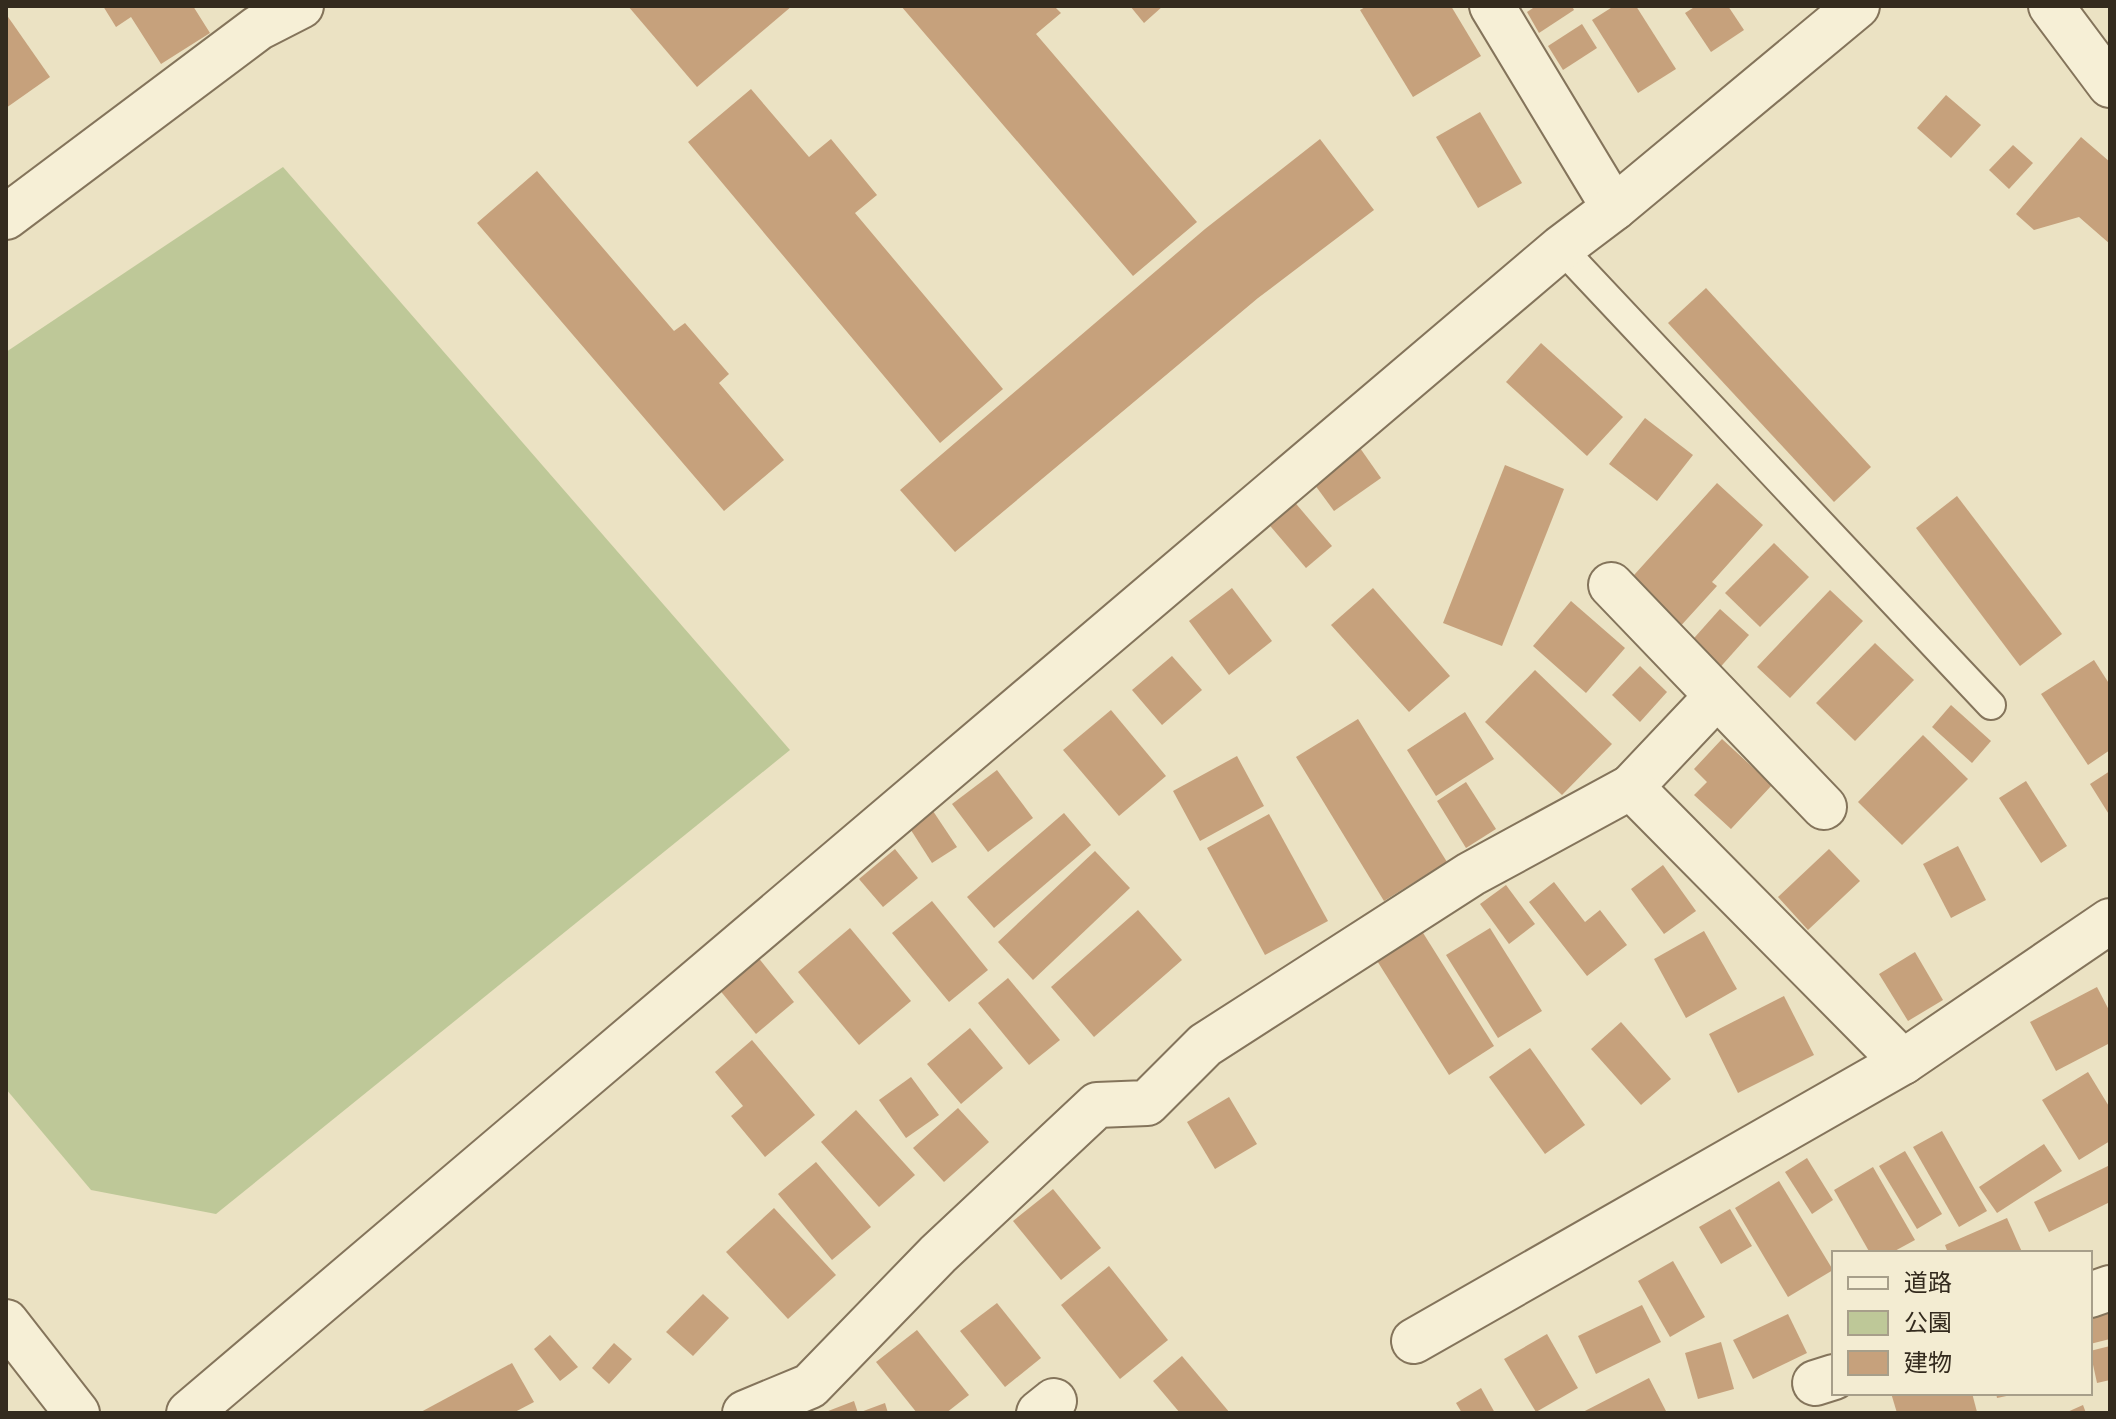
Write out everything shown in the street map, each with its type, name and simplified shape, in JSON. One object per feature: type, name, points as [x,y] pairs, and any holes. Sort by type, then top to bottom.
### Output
[{"type":"street","points":[[6,217],[258,28],[301,6]]},
{"type":"street","points":[[1492,6],[1614,208]]},
{"type":"street","points":[[2051,6],[2110,85]]},
{"type":"street","points":[[189,1413],[943,776],[1561,248],[1614,208],[1848,9]]},
{"type":"street","points":[[1611,585],[1824,807]]},
{"type":"street","points":[[745,1413],[810,1386],[938,1254],[1097,1105],[1147,1103],[1205,1045],[1471,874],[1631,787],[1717,696]]},
{"type":"street","points":[[1631,787],[1903,1062]]},
{"type":"street","points":[[1414,1341],[1903,1062],[2108,927]]},
{"type":"street","points":[[6,1322],[77,1413]]},
{"type":"lane","points":[[1561,248],[1991,705]]},
{"type":"green space","points":[[283,167],[790,750],[216,1214],[91,1190],[6,1089],[6,352]]},
{"type":"building","points":[[103,6],[193,6],[210,33],[161,64],[131,17],[116,27]]},
{"type":"building","points":[[628,6],[792,6],[697,87]]},
{"type":"building","points":[[901,6],[1054,6],[1061,13],[1036,34],[1197,222],[1133,276]]},
{"type":"building","points":[[1130,6],[1163,6],[1144,23]]},
{"type":"building","points":[[1367,6],[1451,6],[1481,56],[1413,97],[1360,10]]},
{"type":"building","points":[[1536,6],[1572,6],[1574,10],[1539,33],[1527,12]]},
{"type":"building","points":[[1614,6],[1636,6],[1676,69],[1638,93],[1592,20]]},
{"type":"building","points":[[1696,6],[1728,6],[1744,30],[1711,52],[1685,13]]},
{"type":"building","points":[[6,14],[50,77],[6,108]]},
{"type":"building","points":[[1582,24],[1597,48],[1563,70],[1548,46]]},
{"type":"building","points":[[751,89],[809,157],[831,139],[877,195],[855,213],[1003,389],[940,443],[688,142]]},
{"type":"building","points":[[1946,95],[1981,125],[1951,158],[1917,128]]},
{"type":"building","points":[[1480,112],[1522,183],[1478,208],[1436,137]]},
{"type":"building","points":[[2081,137],[2110,162],[2110,244],[2079,217],[2034,230],[2016,214]]},
{"type":"building","points":[[1320,139],[1374,210],[1258,298],[955,552],[900,490],[1205,229]]},
{"type":"building","points":[[2013,145],[2033,163],[2009,189],[1989,170]]},
{"type":"building","points":[[537,171],[674,331],[685,323],[729,374],[719,383],[784,460],[724,511],[477,223]]},
{"type":"building","points":[[1706,288],[1871,467],[1834,502],[1668,323]]},
{"type":"building","points":[[1541,343],[1623,417],[1587,456],[1506,382]]},
{"type":"building","points":[[1645,418],[1693,455],[1657,501],[1609,464]]},
{"type":"building","points":[[1360,448],[1381,478],[1334,511],[1312,481]]},
{"type":"building","points":[[1505,465],[1564,489],[1502,646],[1443,623]]},
{"type":"building","points":[[1717,483],[1763,525],[1712,582],[1717,586],[1677,630],[1626,584]]},
{"type":"building","points":[[1286,492],[1332,546],[1306,568],[1260,514]]},
{"type":"building","points":[[1957,496],[2062,634],[2020,666],[1916,528]]},
{"type":"building","points":[[1774,543],[1809,577],[1760,627],[1725,593]]},
{"type":"building","points":[[1232,588],[1272,641],[1229,675],[1189,621]]},
{"type":"building","points":[[1373,588],[1450,676],[1409,712],[1331,625]]},
{"type":"building","points":[[1830,590],[1863,621],[1790,698],[1757,667]]},
{"type":"building","points":[[1571,601],[1625,648],[1586,693],[1533,646]]},
{"type":"building","points":[[1720,609],[1749,635],[1716,672],[1687,646]]},
{"type":"building","points":[[1875,643],[1914,680],[1855,741],[1816,703]]},
{"type":"building","points":[[1172,656],[1202,690],[1162,725],[1132,690]]},
{"type":"building","points":[[2094,660],[2110,685],[2110,750],[2088,765],[2041,694]]},
{"type":"building","points":[[1640,666],[1667,692],[1640,722],[1612,695]]},
{"type":"building","points":[[1535,670],[1612,744],[1562,795],[1485,722]]},
{"type":"building","points":[[1951,705],[1991,741],[1972,763],[1932,727]]},
{"type":"building","points":[[1111,710],[1166,776],[1119,816],[1063,750]]},
{"type":"building","points":[[1465,712],[1494,759],[1436,796],[1407,750]]},
{"type":"building","points":[[1358,719],[1447,862],[1384,901],[1296,757]]},
{"type":"building","points":[[1923,735],[1968,779],[1902,845],[1858,802]]},
{"type":"building","points":[[1722,739],[1772,785],[1731,829],[1694,795],[1707,782],[1694,769]]},
{"type":"building","points":[[1237,756],[1264,806],[1200,841],[1173,791]]},
{"type":"building","points":[[997,770],[1033,818],[988,852],[952,804]]},
{"type":"building","points":[[2110,771],[2110,816],[2090,784]]},
{"type":"building","points":[[2026,781],[2067,846],[2041,863],[1999,798]]},
{"type":"building","points":[[1466,782],[1496,829],[1466,848],[1437,801]]},
{"type":"building","points":[[933,811],[957,847],[932,863],[909,827]]},
{"type":"building","points":[[1064,813],[1091,845],[994,928],[967,897]]},
{"type":"building","points":[[1269,814],[1328,921],[1265,955],[1207,848]]},
{"type":"building","points":[[1958,846],[1986,900],[1951,918],[1923,864]]},
{"type":"building","points":[[895,849],[918,878],[883,907],[859,879]]},
{"type":"building","points":[[1829,849],[1860,881],[1808,930],[1778,897]]},
{"type":"building","points":[[1095,851],[1130,888],[1033,980],[998,942]]},
{"type":"building","points":[[1663,865],[1696,911],[1664,934],[1631,889]]},
{"type":"building","points":[[1554,882],[1585,922],[1600,910],[1627,945],[1587,976],[1529,902]]},
{"type":"building","points":[[1506,885],[1535,924],[1509,944],[1480,904]]},
{"type":"building","points":[[932,901],[988,970],[949,1002],[892,933]]},
{"type":"building","points":[[1138,910],[1182,960],[1094,1037],[1051,987]]},
{"type":"building","points":[[850,928],[911,1001],[859,1045],[798,972]]},
{"type":"building","points":[[1420,928],[1494,1046],[1449,1075],[1374,956]]},
{"type":"building","points":[[1490,928],[1542,1011],[1498,1038],[1446,955]]},
{"type":"building","points":[[1704,931],[1737,989],[1686,1018],[1654,959]]},
{"type":"building","points":[[1915,952],[1943,1000],[1908,1021],[1879,974]]},
{"type":"building","points":[[757,956],[794,1002],[756,1034],[718,988]]},
{"type":"building","points":[[1008,978],[1060,1040],[1029,1065],[978,1003]]},
{"type":"building","points":[[2097,987],[2110,1012],[2110,1043],[2056,1071],[2030,1022]]},
{"type":"building","points":[[1784,996],[1814,1055],[1738,1093],[1709,1034]]},
{"type":"building","points":[[1621,1022],[1671,1079],[1641,1105],[1591,1049]]},
{"type":"building","points":[[970,1028],[1003,1068],[961,1104],[927,1064]]},
{"type":"building","points":[[752,1040],[815,1115],[765,1157],[731,1116],[743,1106],[715,1072]]},
{"type":"building","points":[[1530,1048],[1585,1125],[1545,1154],[1489,1077]]},
{"type":"building","points":[[2088,1072],[2110,1108],[2110,1141],[2079,1160],[2042,1100]]},
{"type":"building","points":[[911,1077],[939,1115],[906,1138],[879,1100]]},
{"type":"building","points":[[1229,1097],[1257,1144],[1215,1169],[1187,1122]]},
{"type":"building","points":[[958,1108],[989,1142],[944,1182],[913,1148]]},
{"type":"building","points":[[856,1110],[915,1175],[879,1207],[821,1142]]},
{"type":"building","points":[[1942,1131],[1987,1211],[1959,1227],[1913,1147]]},
{"type":"building","points":[[2044,1144],[2062,1171],[1997,1213],[1979,1187]]},
{"type":"building","points":[[1905,1151],[1942,1214],[1917,1229],[1879,1166]]},
{"type":"building","points":[[1807,1158],[1833,1200],[1812,1214],[1785,1172]]},
{"type":"building","points":[[816,1162],[871,1227],[832,1260],[778,1194]]},
{"type":"building","points":[[2110,1165],[2110,1202],[2049,1232],[2034,1202]]},
{"type":"building","points":[[1873,1167],[1915,1240],[1895,1251],[1869,1251],[1834,1190]]},
{"type":"building","points":[[1779,1181],[1832,1271],[1788,1297],[1735,1208]]},
{"type":"building","points":[[1053,1189],[1101,1248],[1061,1280],[1013,1221]]},
{"type":"building","points":[[774,1208],[836,1275],[788,1319],[726,1252]]},
{"type":"building","points":[[1730,1209],[1752,1246],[1721,1264],[1699,1227]]},
{"type":"building","points":[[2007,1218],[2022,1251],[1947,1251],[1945,1245]]},
{"type":"building","points":[[1673,1261],[1705,1317],[1670,1337],[1638,1281]]},
{"type":"building","points":[[1109,1266],[1168,1340],[1120,1379],[1061,1305]]},
{"type":"building","points":[[703,1294],[729,1318],[693,1356],[666,1332]]},
{"type":"building","points":[[997,1303],[1041,1358],[1005,1387],[960,1331]]},
{"type":"building","points":[[1642,1305],[1661,1342],[1596,1374],[1578,1336]]},
{"type":"building","points":[[2110,1310],[2110,1339],[2092,1344],[2092,1314]]},
{"type":"building","points":[[1788,1314],[1807,1353],[1753,1379],[1733,1340]]},
{"type":"building","points":[[917,1330],[969,1395],[946,1413],[917,1413],[876,1362]]},
{"type":"building","points":[[1547,1334],[1578,1388],[1536,1412],[1504,1359]]},
{"type":"building","points":[[550,1335],[578,1367],[560,1381],[534,1349]]},
{"type":"building","points":[[1721,1342],[1734,1389],[1698,1399],[1685,1353]]},
{"type":"building","points":[[614,1343],[632,1359],[609,1384],[592,1368]]},
{"type":"building","points":[[2110,1346],[2110,1380],[2097,1383],[2092,1350]]},
{"type":"building","points":[[1182,1356],[1230,1413],[1180,1413],[1153,1381]]},
{"type":"building","points":[[512,1363],[534,1402],[513,1413],[419,1413]]},
{"type":"building","points":[[1649,1378],[1667,1413],[1581,1413]]},
{"type":"building","points":[[1481,1388],[1495,1413],[1462,1413],[1456,1403]]},
{"type":"building","points":[[1892,1395],[1973,1395],[1977,1412],[1897,1413]]},
{"type":"building","points":[[854,1401],[858,1413],[823,1413]]},
{"type":"building","points":[[885,1403],[888,1413],[858,1413]]},
{"type":"building","points":[[2083,1405],[2086,1413],[2065,1413]]}]
